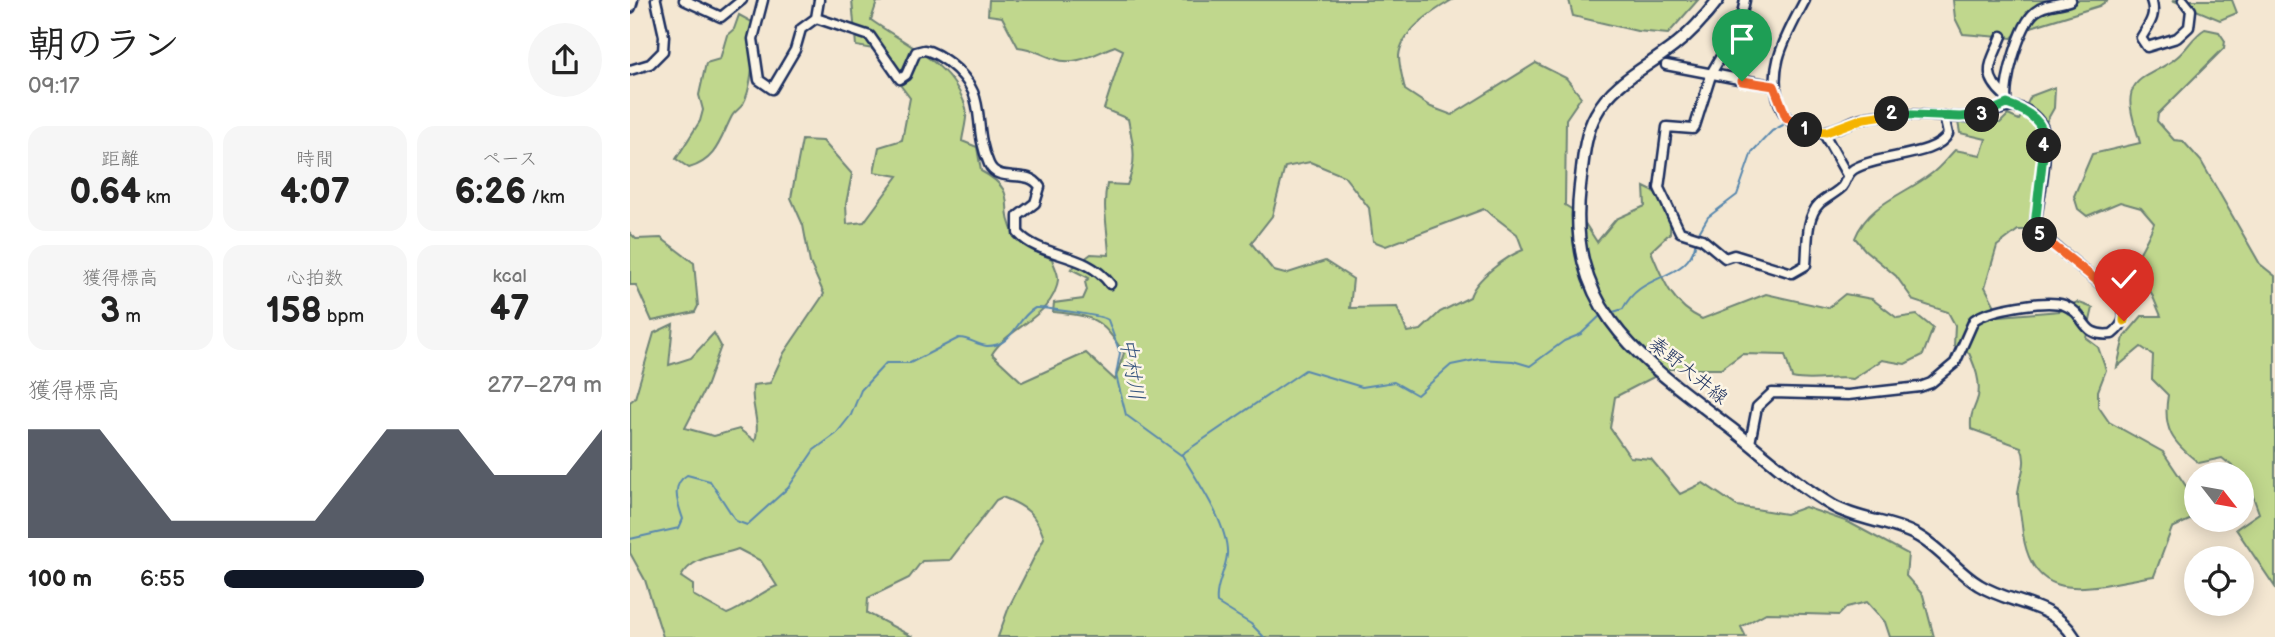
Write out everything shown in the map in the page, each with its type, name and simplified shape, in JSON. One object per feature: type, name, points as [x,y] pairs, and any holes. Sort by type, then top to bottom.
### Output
[{"type":"main road","points":[[630,7],[632,0]]},
{"type":"main road","name":"秦野大井線","points":[[1718,0],[1676,44],[1615,88],[1594,117],[1588,133],[1578,206],[1580,245],[1588,281],[1609,322],[1634,352],[1833,506],[1919,536],[1977,584],[2045,610],[2059,618],[2074,637]]},
{"type":"street","points":[[630,70],[650,64],[663,51],[664,36],[656,0]]},
{"type":"street","points":[[684,0],[721,17],[742,0]]},
{"type":"street","points":[[763,0],[753,39],[759,80],[772,89],[795,50],[800,29],[816,18],[820,0]]},
{"type":"street","points":[[1745,0],[1740,23],[1712,72],[1693,129],[1667,127],[1659,188],[1680,232],[1697,237],[1725,258],[1734,256],[1792,273],[1801,270],[1806,265],[1814,211],[1844,185],[1847,175],[1868,163],[1891,155],[1921,153],[1942,142],[1948,134],[1944,116]]},
{"type":"street","points":[[1805,0],[1781,49],[1774,86],[1791,123],[1810,131],[1823,132],[1864,118],[1894,114],[1973,117],[2006,100],[2022,30],[2029,19],[2041,8],[2071,0]]},
{"type":"street","points":[[2151,0],[2153,19],[2141,38],[2147,47],[2177,38],[2189,27],[2192,16],[2183,0]]},
{"type":"street","points":[[816,18],[870,36],[900,79],[906,75],[916,52],[924,50],[955,68],[975,92],[985,154],[992,170],[1002,175],[1034,179],[1043,194],[1018,216],[1017,229],[1020,236],[1084,261],[1110,284]]},
{"type":"street","points":[[1750,443],[1757,407],[1772,393],[1847,394],[1931,383],[1955,363],[1974,320],[1992,311],[2057,304],[2076,313],[2094,334],[2112,334],[2119,329],[2125,310],[2120,300],[2038,232],[2035,225],[2045,137],[2040,122],[2006,100],[1991,84],[1989,77],[2002,36]]},
{"type":"street","points":[[1666,65],[1774,86]]},
{"type":"street","points":[[1823,132],[1847,175]]},
{"type":"green space","points":[[852,0],[898,0],[877,2],[871,20],[927,56],[951,79],[966,108],[962,141],[977,147],[981,171],[1001,186],[1005,193],[1010,225],[1015,235],[1027,247],[1052,259],[1058,280],[1055,292],[1040,312],[1008,336],[992,354],[1022,382],[1086,353],[1115,380],[1124,353],[1109,332],[1088,318],[1053,312],[1054,303],[1083,299],[1087,290],[1085,282],[1089,278],[1071,269],[1091,254],[1109,255],[1105,210],[1107,184],[1127,185],[1134,152],[1128,119],[1104,109],[1123,50],[1115,46],[1085,58],[1063,61],[1018,47],[1002,17],[988,15],[989,0],[1452,0],[1419,23],[1405,38],[1399,56],[1405,90],[1431,107],[1452,115],[1536,63],[1566,78],[1581,97],[1566,119],[1565,205],[1579,214],[1597,242],[1616,219],[1645,206],[1644,187],[1671,200],[1670,233],[1651,251],[1670,291],[1683,307],[1702,319],[1766,294],[1828,308],[1845,294],[1872,299],[1897,318],[1917,315],[1933,328],[1923,355],[1905,364],[1882,360],[1853,379],[1792,378],[1785,355],[1742,354],[1721,369],[1669,369],[1615,397],[1610,428],[1630,457],[1651,459],[1680,494],[1703,483],[1737,506],[1786,514],[1805,507],[1848,522],[1908,554],[1906,576],[1923,595],[1934,637],[1890,637],[1885,622],[1867,602],[1847,607],[1839,615],[1766,613],[1741,627],[1746,637],[998,637],[1009,607],[1044,538],[1029,512],[1002,497],[996,500],[950,560],[922,561],[909,578],[868,598],[867,613],[913,637],[663,637],[645,580],[630,553],[630,402],[635,398],[654,333],[673,324],[669,365],[691,358],[714,333],[721,346],[706,387],[685,428],[714,436],[739,429],[755,441],[757,427],[753,385],[770,383],[784,353],[824,294],[810,263],[803,225],[791,198],[802,140],[823,141],[852,174],[846,204],[847,224],[864,222],[898,176],[874,172],[879,147],[902,140],[910,98],[873,49],[856,46]],"holes":[[[1310,162],[1344,176],[1369,208],[1373,241],[1386,246],[1484,209],[1517,234],[1523,250],[1492,269],[1478,283],[1470,297],[1440,312],[1421,330],[1407,332],[1397,307],[1350,308],[1353,279],[1325,261],[1285,274],[1274,271],[1251,243],[1272,216],[1285,167]],[[738,549],[761,561],[777,586],[727,614],[693,595],[693,585],[681,577],[692,564]]]},
{"type":"green space","points":[[1569,0],[1698,0],[1668,34],[1637,31],[1573,16]]},
{"type":"green space","points":[[1953,0],[2108,0],[2099,6],[2018,31],[2012,38],[1963,34],[1955,18]]},
{"type":"green space","points":[[2172,0],[2232,0],[2237,13],[2220,20]]},
{"type":"green space","points":[[739,15],[754,23],[749,87],[742,106],[732,116],[712,154],[689,168],[676,159],[700,121],[703,110],[699,95],[706,63],[720,59],[727,35],[734,29]]},
{"type":"green space","points":[[2205,29],[2219,32],[2225,41],[2224,48],[2158,114],[2157,121],[2174,140],[2183,141],[2201,161],[2260,264],[2275,276],[2275,587],[2254,556],[2254,546],[2247,546],[2238,532],[2254,532],[2254,516],[2259,513],[2254,499],[2254,462],[2227,462],[2222,458],[2198,462],[2176,442],[2168,427],[2168,395],[2152,379],[2153,355],[2141,347],[2117,367],[2124,337],[2142,316],[2161,316],[2151,292],[2133,295],[2122,286],[2154,223],[2141,208],[2120,202],[2087,216],[2078,209],[2074,196],[2092,154],[2140,143],[2130,99],[2136,83],[2181,54]]},
{"type":"green space","points":[[2055,87],[2054,108],[2036,140],[2039,160],[2033,222],[2027,230],[2018,230],[1997,246],[1985,287],[2000,316],[2060,311],[2077,302],[2093,308],[2086,338],[2098,347],[2106,370],[2098,391],[2098,406],[2109,422],[2163,452],[2184,483],[2184,522],[2172,528],[2154,576],[2088,587],[2068,587],[2051,582],[2037,571],[2027,553],[2018,498],[2024,465],[2021,447],[1971,429],[1979,391],[1978,380],[1969,353],[1954,346],[1955,325],[1948,312],[1914,301],[1896,276],[1855,238],[1861,226],[1878,208],[1934,172],[1955,150],[1981,155],[1986,139],[1960,133],[1958,122],[2000,123],[2008,115],[2019,120],[2031,96]]},
{"type":"green space","points":[[630,233],[636,239],[661,238],[694,263],[698,306],[695,312],[652,321],[636,285],[630,285]]},
{"type":"waterway","name":"中村川","points":[[1697,236],[1708,217],[1737,195],[1752,152],[1772,131],[1783,125]]},
{"type":"waterway","name":"中村川","points":[[1610,313],[1623,309],[1641,288],[1684,264],[1692,254],[1696,241]]},
{"type":"waterway","name":"中村川","points":[[630,539],[679,528],[683,519],[677,489],[687,475],[710,481],[736,521],[747,525],[788,488],[814,450],[836,434],[851,415],[861,390],[886,363],[910,363],[959,338],[987,346],[996,345],[1009,337],[1035,308],[1073,312],[1108,320],[1120,353],[1116,375],[1126,415],[1181,455]]},
{"type":"waterway","name":"中村川","points":[[1182,454],[1305,370],[1362,387],[1394,382],[1417,395],[1451,365],[1480,359],[1513,361],[1530,366],[1564,341],[1581,334],[1601,315]]},
{"type":"waterway","points":[[1182,455],[1218,517],[1226,543],[1227,555],[1217,591],[1217,603],[1251,624],[1264,637]]},
{"type":"route","points":[[1742,81],[1774,86],[1786,117],[1799,128],[1810,131],[1826,132],[1864,118],[1894,114],[1973,117],[2007,104],[2032,116],[2040,122],[2045,137],[2035,225],[2038,232],[2120,300],[2125,310],[2124,321]]}]
